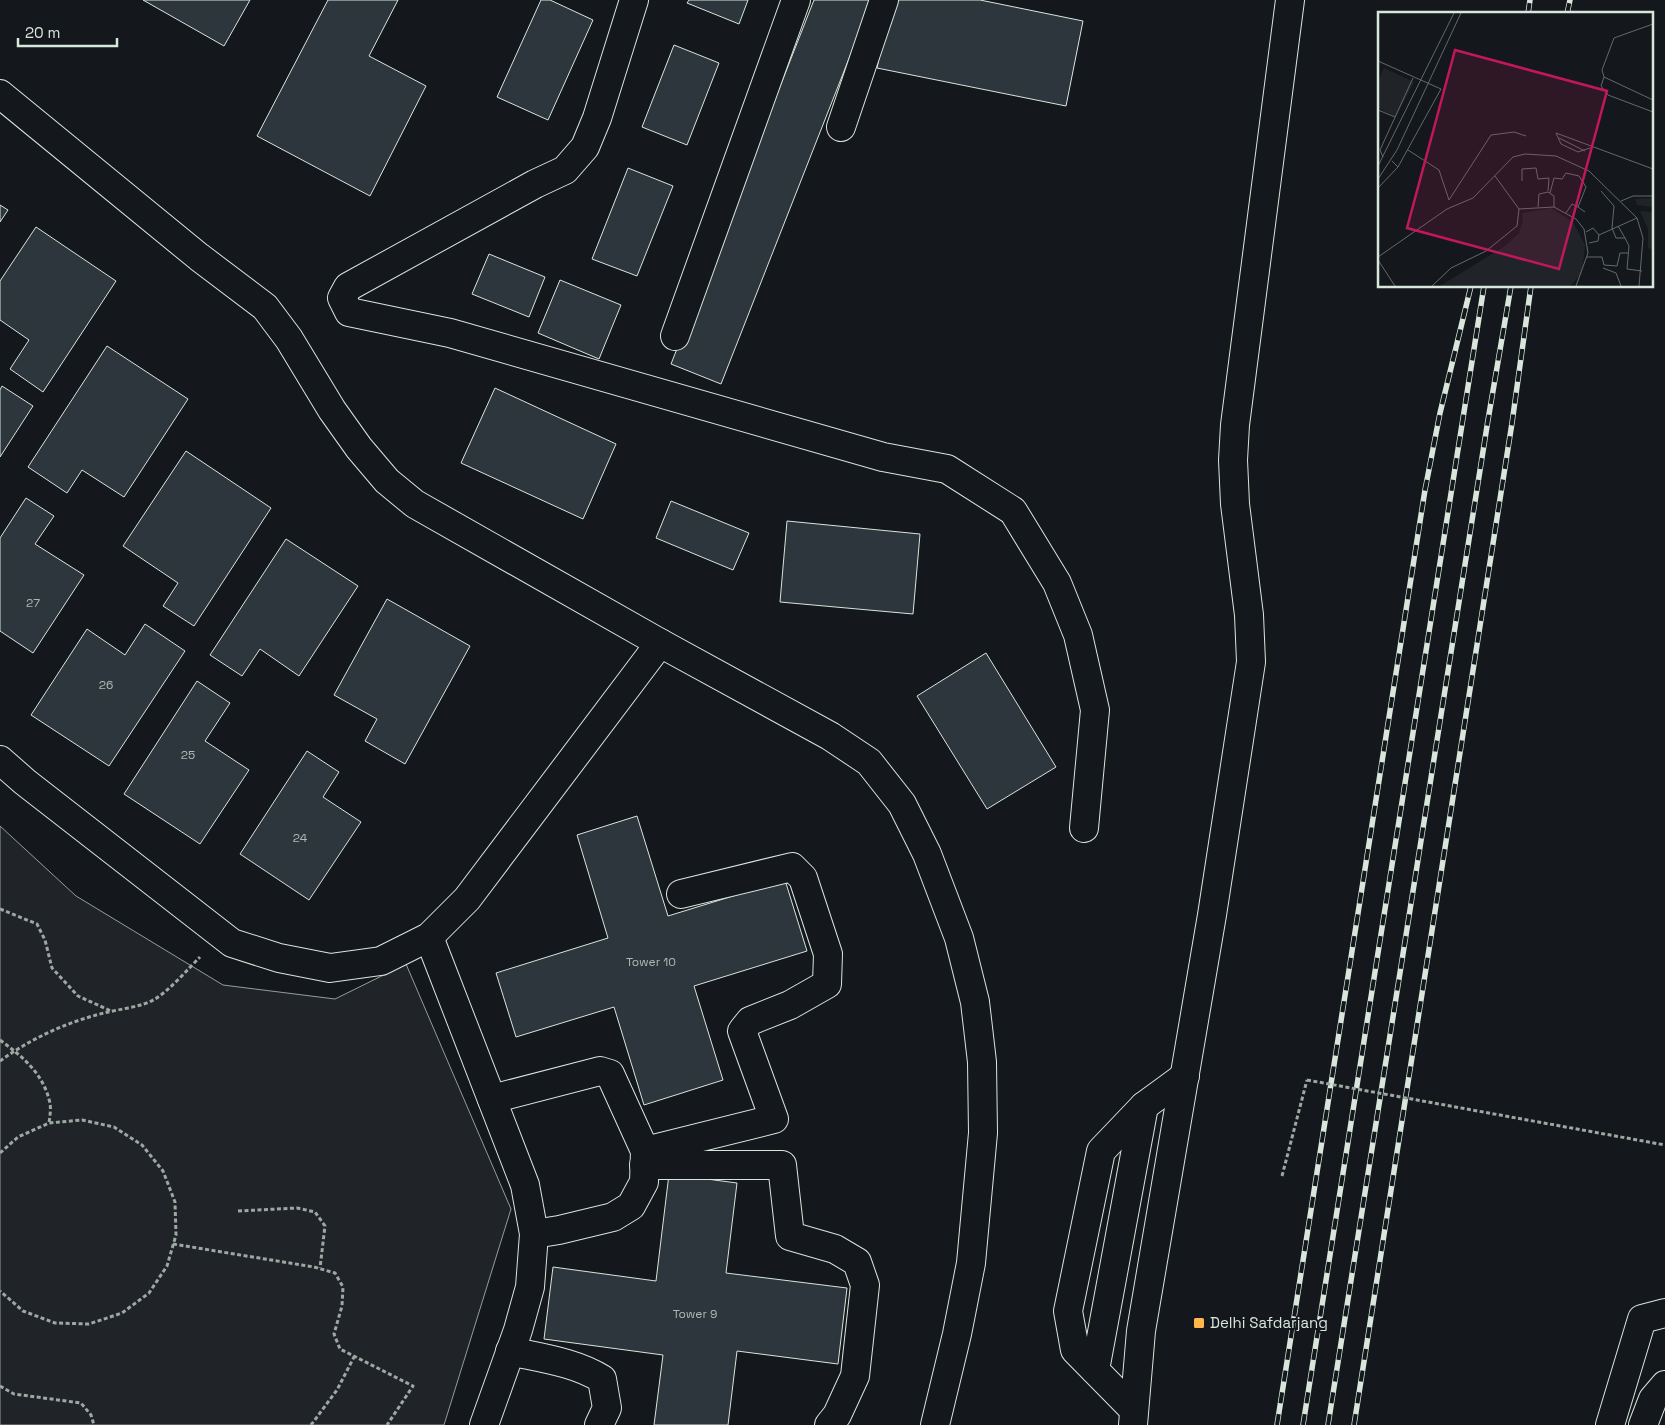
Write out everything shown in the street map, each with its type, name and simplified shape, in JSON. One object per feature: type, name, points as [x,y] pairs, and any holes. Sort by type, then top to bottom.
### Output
[{"type":"street","points":[[634,0],[597,118],[585,147],[565,170],[535,184],[390,262],[348,287],[342,298],[349,312],[450,332],[883,457],[948,469],[1013,511],[1057,584],[1078,635],[1095,710],[1084,828]]},
{"type":"street","points":[[675,336],[796,0]]},
{"type":"street","points":[[842,127],[884,0]]},
{"type":"street","points":[[1133,1418],[1141,1331],[1212,915],[1251,662],[1249,615],[1236,504],[1233,460],[1235,425],[1290,0]]},
{"type":"street","points":[[0,94],[199,257],[264,307],[290,339],[332,410],[359,448],[388,481],[415,504],[660,644],[830,736],[869,762],[902,804],[927,854],[959,938],[975,1002],[982,1062],[983,1133],[972,1263],[935,1425]]},
{"type":"street","points":[[0,760],[25,782],[232,943],[279,958],[330,968],[381,961],[429,937],[468,899],[660,644]]},
{"type":"street","points":[[644,1158],[774,1119],[742,1030],[750,1021],[790,1005],[827,984],[828,954],[803,878],[792,867],[681,894]]},
{"type":"street","points":[[429,937],[525,1185],[534,1234],[530,1287],[484,1425]]},
{"type":"street","points":[[492,1099],[600,1071],[610,1074],[644,1158],[644,1182],[631,1206],[613,1217],[534,1234]]},
{"type":"street","points":[[1133,1418],[1095,1370],[1075,1350],[1068,1311],[1101,1151],[1144,1106],[1185,1076]]},
{"type":"street","points":[[1095,1370],[1144,1106]]},
{"type":"street","points":[[644,1158],[782,1165],[790,1236],[836,1249],[857,1262],[865,1285],[855,1376],[837,1415],[829,1425]]},
{"type":"street","points":[[1610,1425],[1642,1319],[1665,1313]]},
{"type":"street","points":[[510,1351],[574,1366],[589,1371],[602,1379],[607,1408],[599,1425]]},
{"type":"street","points":[[1643,1425],[1661,1395]]},
{"type":"path","points":[[0,909],[37,924],[45,940],[52,968],[78,996],[111,1011]]},
{"type":"path","points":[[0,1062],[27,1043],[69,1025],[155,999],[185,973],[221,935]]},
{"type":"path","points":[[0,1040],[15,1051],[40,1076],[51,1105],[49,1123]]},
{"type":"path","points":[[1282,1176],[1307,1080],[1665,1145]]},
{"type":"path","points":[[0,1153],[18,1137],[49,1123],[82,1120],[114,1127],[142,1145],[163,1171],[175,1202],[176,1234],[167,1266],[148,1293],[122,1313],[89,1324],[55,1323],[23,1311],[0,1291]]},
{"type":"path","points":[[238,1211],[297,1208],[316,1212],[325,1226],[320,1268]]},
{"type":"path","points":[[173,1244],[320,1268],[335,1273],[343,1287],[342,1306],[334,1334],[340,1349],[413,1386],[387,1425]]},
{"type":"path","points":[[311,1425],[338,1390],[354,1357]]},
{"type":"path","points":[[0,1386],[14,1394],[81,1404],[91,1415],[94,1425]]},
{"type":"shaded area","points":[[0,826],[76,896],[223,985],[335,999],[406,964],[511,1209],[444,1425],[0,1425]]},
{"type":"building","points":[[143,0],[250,0],[224,46]]},
{"type":"building","points":[[328,0],[398,0],[369,56],[426,86],[370,196],[257,136]]},
{"type":"building","points":[[541,0],[550,0],[593,20],[548,120],[497,97]]},
{"type":"building","points":[[689,0],[748,0],[739,24],[687,3]]},
{"type":"building","points":[[814,0],[872,0],[721,384],[671,364]]},
{"type":"building","points":[[891,0],[980,0],[1083,21],[1066,106],[877,68]]},
{"type":"building","points":[[674,45],[719,63],[687,145],[642,127]]},
{"type":"building","points":[[628,168],[673,186],[637,276],[592,259]]},
{"type":"building","points":[[0,205],[8,210],[0,222]]},
{"type":"building","points":[[36,227],[116,281],[43,392],[10,369],[29,340],[0,320],[0,281]]},
{"type":"building","points":[[489,254],[545,277],[529,317],[472,294]]},
{"type":"building","points":[[560,280],[621,305],[599,359],[538,333]]},
{"type":"building","points":[[107,346],[188,399],[124,497],[82,470],[67,493],[28,467]]},
{"type":"building","points":[[2,386],[33,406],[0,457],[0,390]]},
{"type":"building","points":[[495,388],[616,444],[583,519],[461,463]]},
{"type":"building","points":[[186,451],[271,508],[194,626],[163,606],[178,583],[123,546]]},
{"type":"building","points":[[26,498],[54,516],[35,544],[84,575],[33,653],[0,631],[0,538]]},
{"type":"building","points":[[671,501],[749,533],[733,570],[656,538]]},
{"type":"building","points":[[787,521],[920,534],[913,614],[780,602]]},
{"type":"building","points":[[286,539],[358,586],[299,676],[260,649],[242,676],[210,655]]},
{"type":"building","points":[[387,599],[470,646],[405,764],[365,741],[377,719],[334,695]]},
{"type":"building","points":[[145,624],[185,651],[109,766],[31,715],[87,629],[125,655]]},
{"type":"building","points":[[986,653],[1056,767],[987,809],[917,696]]},
{"type":"building","points":[[197,681],[230,703],[205,741],[249,770],[200,844],[124,794]]},
{"type":"building","points":[[307,751],[339,772],[323,797],[361,822],[309,900],[240,854]]},
{"type":"building","points":[[637,816],[668,916],[785,880],[807,951],[694,986],[723,1080],[644,1105],[614,1007],[516,1037],[496,973],[608,938],[577,835]]},
{"type":"building","points":[[669,1174],[737,1183],[726,1273],[847,1288],[838,1364],[737,1351],[728,1425],[654,1425],[663,1355],[544,1339],[553,1267],[656,1281]]},
{"type":"railway","points":[[1528,12],[1530,0]]},
{"type":"railway","points":[[1567,12],[1570,0]]},
{"type":"railway","points":[[1277,1425],[1425,490],[1440,413],[1471,288]]},
{"type":"railway","points":[[1303,1425],[1484,288]]},
{"type":"railway","points":[[1328,1425],[1511,288]]},
{"type":"railway","points":[[1354,1425],[1512,423],[1531,288]]},
{"type":"place","name":"Delhi Safdarjang","points":[[1199,1323]]}]
